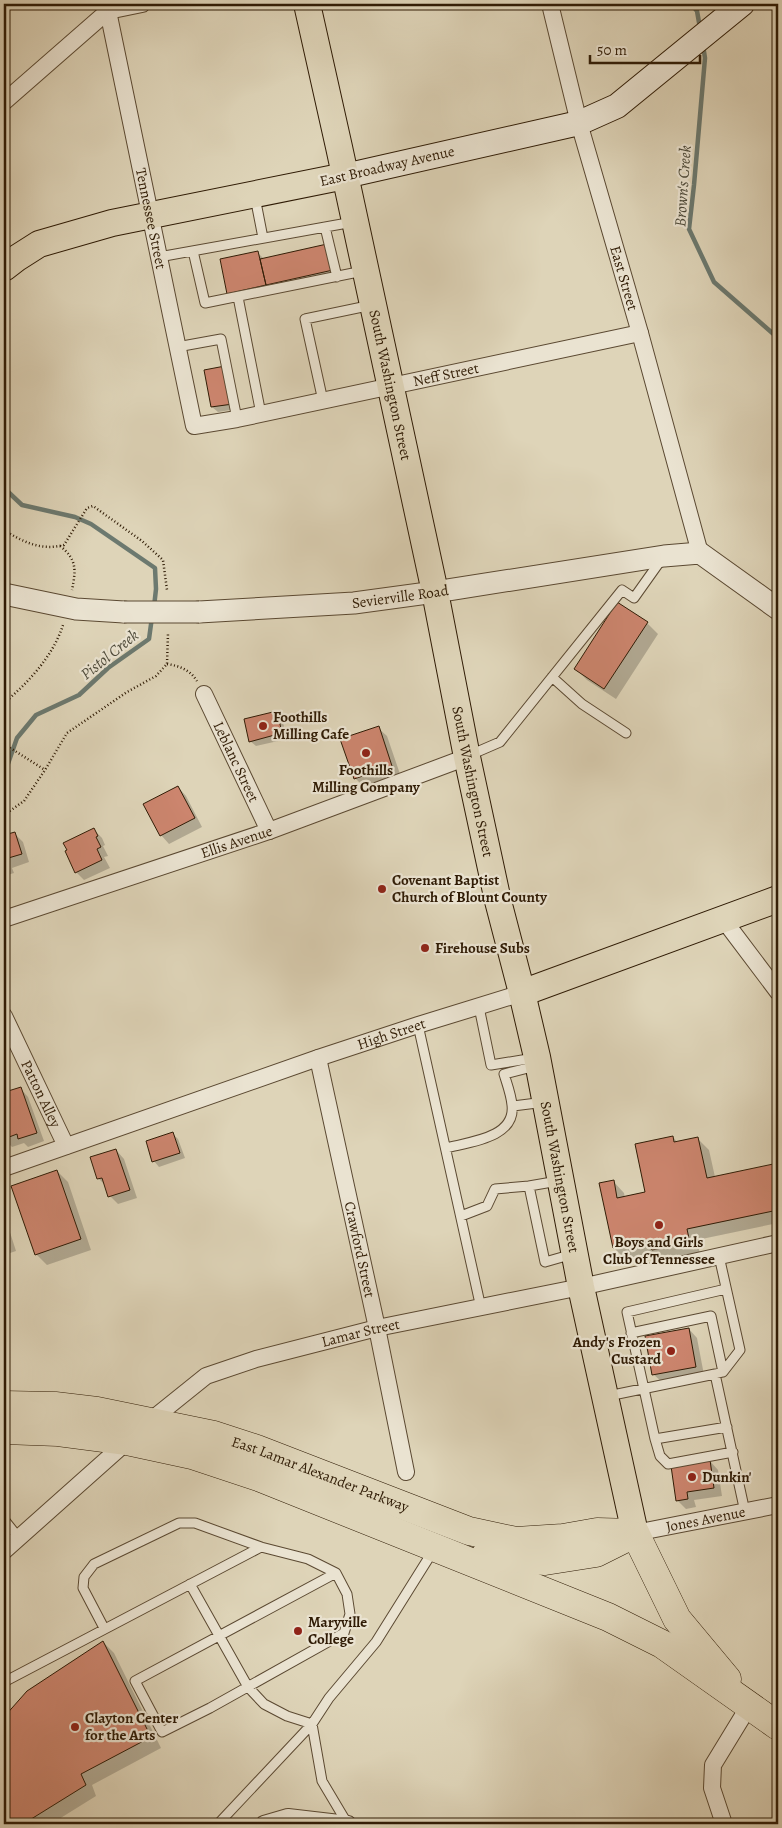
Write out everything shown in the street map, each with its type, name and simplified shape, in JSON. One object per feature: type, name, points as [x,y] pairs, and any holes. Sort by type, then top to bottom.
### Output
[{"type":"highway","name":"East Lamar Alexander Parkway","points":[[4,1405],[55,1406],[97,1411],[214,1435],[391,1500],[442,1536],[469,1531],[516,1541],[563,1538],[597,1532],[635,1533],[677,1619],[749,1706]]},
{"type":"highway","name":"East Lamar Alexander Parkway","points":[[4,1430],[58,1432],[127,1441],[192,1456],[442,1536],[662,1644],[778,1726]]},
{"type":"main road","name":"East Broadway Avenue","points":[[4,268],[39,244],[112,223],[345,176],[578,123],[617,106],[742,4]]},
{"type":"main road","name":"South Washington Street","points":[[308,13],[435,592],[466,757],[537,1062],[574,1254],[635,1533]]},
{"type":"main road","name":"High Street","points":[[522,993],[778,899]]},
{"type":"street","points":[[4,102],[108,11],[142,4]]},
{"type":"street","name":"East Street","points":[[550,4],[578,123],[640,333],[700,552]]},
{"type":"street","name":"Tennessee Street","points":[[108,11],[194,426]]},
{"type":"street","name":"Neff Street","points":[[194,426],[261,414],[640,333]]},
{"type":"street","points":[[700,552],[778,609]]},
{"type":"street","name":"Sevierville Road","points":[[4,594],[76,608],[124,612],[199,612],[354,603],[700,552]]},
{"type":"street","points":[[4,584],[32,600]]},
{"type":"street","name":"Leblanc Street","points":[[204,694],[269,831]]},
{"type":"street","name":"Ellis Avenue","points":[[4,919],[269,831],[466,757]]},
{"type":"street","points":[[723,920],[778,992]]},
{"type":"street","name":"High Street","points":[[4,1168],[318,1058],[522,993]]},
{"type":"street","name":"Patton Alley","points":[[4,1016],[66,1146]]},
{"type":"street","name":"Crawford Street","points":[[318,1058],[377,1328],[406,1472]]},
{"type":"street","name":"Lamar Street","points":[[4,1550],[150,1421],[206,1376],[256,1359],[377,1328],[581,1287],[778,1243]]},
{"type":"street","name":"Jones Avenue","points":[[635,1533],[778,1505]]},
{"type":"street","points":[[724,1824],[712,1788],[713,1765],[749,1706]]},
{"type":"street","points":[[264,1824],[288,1818],[348,1824]]},
{"type":"lane","points":[[254,194],[263,238]]},
{"type":"lane","points":[[159,257],[355,221]]},
{"type":"lane","points":[[325,227],[337,277]]},
{"type":"lane","points":[[192,251],[205,303],[366,271]]},
{"type":"lane","points":[[238,297],[261,414]]},
{"type":"lane","points":[[323,401],[305,319],[372,305]]},
{"type":"lane","points":[[177,347],[221,340],[237,419]]},
{"type":"lane","points":[[466,757],[500,742],[622,590],[634,598],[664,556]]},
{"type":"lane","points":[[552,677],[582,704],[626,733]]},
{"type":"lane","points":[[479,1007],[491,1065],[537,1062]]},
{"type":"lane","points":[[418,1025],[481,1308]]},
{"type":"lane","points":[[446,1148],[496,1135],[510,1121],[512,1106],[504,1074],[537,1062]]},
{"type":"lane","points":[[512,1106],[545,1102]]},
{"type":"lane","points":[[461,1216],[487,1206],[494,1189],[529,1186],[561,1180]]},
{"type":"lane","points":[[529,1186],[545,1262],[574,1254]]},
{"type":"lane","points":[[605,1397],[719,1373],[740,1350],[719,1256]]},
{"type":"lane","points":[[726,1289],[627,1312],[660,1456],[668,1464],[733,1452]]},
{"type":"lane","points":[[631,1333],[712,1316],[727,1427],[745,1512]]},
{"type":"lane","points":[[655,1439],[727,1427]]},
{"type":"lane","points":[[6,1522],[18,1538]]},
{"type":"lane","points":[[104,1628],[83,1588],[84,1577],[94,1564],[179,1523],[195,1523],[261,1547],[308,1559],[336,1573],[347,1594],[350,1614],[344,1633],[248,1687],[162,1732],[135,1681],[336,1573]]},
{"type":"lane","points":[[218,1824],[312,1724],[329,1698],[376,1642],[442,1536]]},
{"type":"lane","points":[[4,1682],[261,1547]]},
{"type":"lane","points":[[190,1584],[248,1687],[264,1704],[287,1716],[312,1724]]},
{"type":"lane","points":[[312,1724],[322,1781],[348,1824]]},
{"type":"path","points":[[4,530],[38,546],[51,548],[64,545],[87,508],[92,506],[142,541],[163,560],[167,590]]},
{"type":"path","points":[[60,546],[69,553],[75,568],[72,590]]},
{"type":"path","points":[[4,702],[24,686],[41,665],[59,638],[64,621]]},
{"type":"path","points":[[4,815],[24,801],[67,733],[127,692],[156,676],[167,664],[168,632]]},
{"type":"path","points":[[167,664],[178,665],[192,673],[204,694]]},
{"type":"path","points":[[4,744],[45,770]]},
{"type":"building","points":[[327,244],[333,270],[266,285],[260,259]]},
{"type":"building","points":[[258,251],[266,285],[227,294],[220,259]]},
{"type":"building","points":[[225,366],[233,404],[211,407],[204,370]]},
{"type":"building","points":[[617,602],[648,622],[604,689],[574,669]]},
{"type":"building","name":"Foothills Milling Cafe","points":[[277,711],[282,733],[249,742],[244,719]]},
{"type":"building","name":"Foothills Milling Company","points":[[379,726],[392,766],[354,779],[340,739]]},
{"type":"building","points":[[178,786],[195,818],[160,836],[143,804]]},
{"type":"building","points":[[94,828],[101,847],[97,849],[102,860],[75,873],[63,843]]},
{"type":"building","points":[[15,832],[22,854],[5,859],[7,865],[4,866],[4,835]]},
{"type":"building","points":[[21,1087],[37,1133],[18,1139],[17,1134],[4,1139],[4,1108],[9,1106],[5,1092]]},
{"type":"building","points":[[173,1132],[180,1153],[152,1162],[146,1141]]},
{"type":"building","points":[[673,1136],[674,1142],[698,1137],[707,1178],[778,1163],[778,1210],[687,1229],[690,1243],[652,1250],[649,1241],[613,1248],[599,1183],[614,1180],[617,1198],[645,1192],[635,1144]]},
{"type":"building","points":[[116,1149],[130,1190],[108,1197],[102,1178],[97,1179],[90,1157]]},
{"type":"building","points":[[57,1170],[81,1239],[35,1255],[11,1186]]},
{"type":"building","points":[[4,1227],[9,1243],[4,1244]]},
{"type":"building","name":"Andy's Frozen Custard","points":[[689,1328],[696,1367],[652,1375],[645,1336]]},
{"type":"building","name":"Dunkin'","points":[[710,1460],[714,1488],[687,1492],[688,1499],[676,1501],[671,1466]]},
{"type":"building","name":"Clayton Center for the Arts","points":[[103,1641],[151,1737],[81,1774],[86,1785],[28,1821],[30,1824],[4,1824],[4,1717],[27,1691]]},
{"type":"waterway","name":"Brown's Creek","points":[[691,4],[697,11],[700,28]]},
{"type":"waterway","name":"Brown's Creek","points":[[703,45],[705,58],[689,229],[714,282],[778,338]]},
{"type":"waterway","name":"Pistol Creek","points":[[4,488],[22,505],[75,517],[91,524],[155,568],[156,589],[154,607]]},
{"type":"waterway","name":"Pistol Creek","points":[[4,775],[17,738],[36,715],[79,695],[108,668],[149,639],[152,617]]},
{"type":"place","name":"Foothills Milling Cafe","points":[[263,726]]},
{"type":"place","name":"Foothills Milling Company","points":[[366,753]]},
{"type":"place","name":"Covenant Baptist Church of Blount County","points":[[382,889]]},
{"type":"place","name":"Firehouse Subs","points":[[425,948]]},
{"type":"place","name":"Boys and Girls Club of Tennessee","points":[[659,1225]]},
{"type":"place","name":"Andy's Frozen Custard","points":[[671,1351]]},
{"type":"place","name":"Dunkin'","points":[[692,1477]]},
{"type":"place","name":"Maryville College","points":[[298,1631]]},
{"type":"place","name":"Clayton Center for the Arts","points":[[75,1727]]}]
